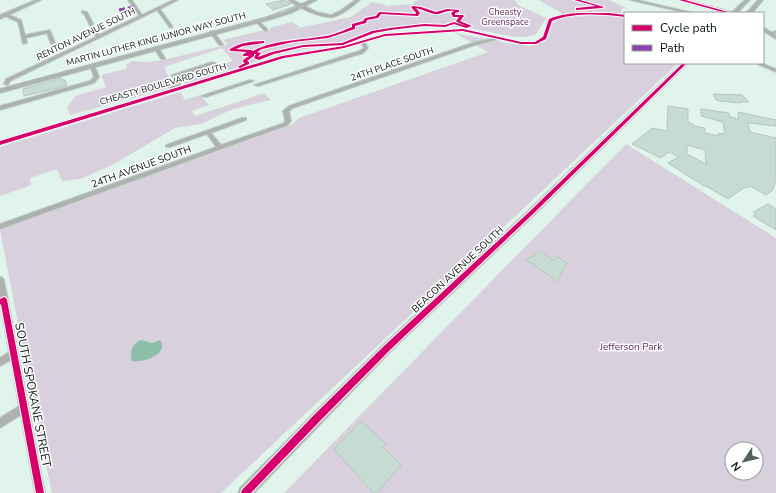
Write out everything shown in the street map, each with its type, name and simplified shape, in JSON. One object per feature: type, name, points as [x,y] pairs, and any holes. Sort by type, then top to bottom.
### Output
[{"type":"main road","points":[[0,17],[38,0]]},
{"type":"main road","name":"MARTIN LUTHER KING JUNIOR WAY SOUTH","points":[[0,91],[212,32],[257,21],[299,5],[305,0]]},
{"type":"main road","name":"MARTIN LUTHER KING JUNIOR WAY SOUTH","points":[[3,85],[264,16],[315,0]]},
{"type":"main road","points":[[681,0],[726,12]]},
{"type":"main road","points":[[735,12],[748,0]]},
{"type":"main road","points":[[750,12],[761,0]]},
{"type":"main road","points":[[764,30],[776,37]]},
{"type":"main road","name":"BEACON AVENUE SOUTH","points":[[245,493],[365,370],[530,214],[684,64]]},
{"type":"street","points":[[130,0],[141,17]]},
{"type":"street","name":"RENTON AVENUE SOUTH","points":[[3,85],[8,80],[176,0]]},
{"type":"street","points":[[290,0],[325,16],[330,16],[358,0]]},
{"type":"street","points":[[632,0],[687,12]]},
{"type":"street","points":[[158,9],[171,27]]},
{"type":"street","points":[[83,12],[88,17],[98,37]]},
{"type":"street","points":[[6,14],[20,21],[25,43]]},
{"type":"street","name":"CHEASTY BOULEVARD SOUTH","points":[[0,143],[157,95],[247,76],[290,55],[331,49],[389,34],[456,30],[477,32],[521,43],[538,42],[546,36],[550,20],[561,16],[607,14],[624,16]]},
{"type":"street","points":[[257,21],[266,30]]},
{"type":"street","points":[[24,37],[48,31],[53,43]]},
{"type":"street","points":[[212,32],[221,44]]},
{"type":"street","points":[[770,33],[776,32]]},
{"type":"street","name":"24TH PLACE SOUTH","points":[[288,123],[286,111],[288,109],[474,44],[502,39]]},
{"type":"street","points":[[204,96],[247,76],[257,87],[361,52],[366,48],[362,42]]},
{"type":"street","points":[[156,48],[163,58]]},
{"type":"street","points":[[157,95],[161,91],[178,84],[174,76],[214,63]]},
{"type":"street","points":[[759,64],[776,71]]},
{"type":"street","points":[[0,109],[89,83],[97,77],[92,66]]},
{"type":"street","points":[[0,109],[22,108]]},
{"type":"street","points":[[168,146],[244,119]]},
{"type":"street","name":"24TH AVENUE SOUTH","points":[[0,227],[288,123]]},
{"type":"street","points":[[208,132],[220,148]]},
{"type":"street","name":"SOUTH SPOKANE STREET","points":[[0,280],[2,301],[14,354],[39,492]]},
{"type":"street","points":[[0,362],[14,354]]},
{"type":"street","points":[[0,423],[24,408]]},
{"type":"green space","name":"Cheasty Greenspace","points":[[515,0],[518,5],[546,18],[536,34],[527,37],[514,37],[465,27],[432,26],[398,29],[377,33],[357,40],[279,54],[185,84],[181,77],[233,61],[222,48],[164,67],[173,87],[70,115],[67,108],[75,96],[106,87],[101,75],[125,69],[127,67],[126,65],[132,61],[145,62],[163,60],[226,45],[227,43],[223,40],[270,30],[270,28],[291,22],[300,27],[294,29],[351,17],[372,2],[386,5],[385,6],[414,4],[414,1]]},
{"type":"green space","name":"Cheasty Greenspace","points":[[539,0],[609,0],[629,9],[622,8],[621,14],[609,12],[561,13]]},
{"type":"green space","points":[[615,16],[624,19],[624,64],[677,64],[221,493],[52,493],[0,230],[291,125],[299,118],[488,52],[455,33],[529,46],[541,43],[549,37],[552,23],[563,17]]},
{"type":"green space","points":[[180,92],[185,100],[200,95],[209,105],[192,111],[195,116],[264,93],[271,100],[233,109],[201,124],[175,128],[114,164],[81,179],[62,181],[57,169],[30,178],[31,185],[0,196],[0,147]]},
{"type":"green space","name":"Jefferson Park","points":[[626,144],[776,238],[776,493],[284,493]]},
{"type":"shaded area","points":[[141,340],[152,343],[160,340],[162,345],[161,349],[158,353],[148,359],[142,361],[132,361],[131,354],[133,346]]},
{"type":"building","points":[[284,0],[291,4],[273,10],[266,4]]},
{"type":"building","points":[[61,78],[65,80],[67,86],[24,96],[23,89]]},
{"type":"building","points":[[713,94],[742,95],[749,102],[739,102],[740,103],[720,101],[716,100]]},
{"type":"building","points":[[668,106],[688,109],[688,122],[694,126],[705,128],[705,133],[718,136],[718,133],[725,134],[723,122],[701,116],[701,109],[729,113],[730,117],[739,119],[738,112],[776,120],[776,126],[748,123],[750,132],[776,138],[776,179],[773,190],[766,195],[750,186],[747,188],[745,187],[728,199],[704,186],[668,163],[679,157],[669,152],[661,158],[632,144],[652,128],[667,131]],"holes":[[[687,145],[705,150],[706,164],[687,154]]]},
{"type":"building","points":[[768,204],[776,209],[776,230],[753,216],[756,214],[753,212]]},
{"type":"building","points":[[541,251],[553,261],[557,257],[567,263],[558,281],[526,260]]},
{"type":"building","points":[[361,421],[386,444],[383,447],[401,465],[377,493],[373,493],[334,449]]},
{"type":"tram line","points":[[0,89],[266,17],[311,0]]},
{"type":"marked path","points":[[119,10],[134,7]]},
{"type":"cycle path","points":[[576,0],[602,7],[577,9]]},
{"type":"cycle path","points":[[681,0],[726,12]]},
{"type":"cycle path","points":[[413,7],[419,7],[436,13],[440,13],[445,10],[458,11],[453,13],[454,16],[462,16],[458,21],[470,26],[466,27],[454,23],[445,26],[424,25],[390,29],[373,32],[343,44],[303,46],[273,53],[259,59],[256,58],[259,53],[252,53],[261,48],[293,41],[328,37],[354,28],[353,25],[365,22],[366,19],[377,17],[380,13],[417,15],[418,13],[413,7]]},
{"type":"cycle path","points":[[0,143],[283,57],[344,47],[385,35],[463,30],[521,43],[536,43],[545,38],[550,20],[556,17],[575,14],[609,14],[624,16]]},
{"type":"cycle path","points":[[240,67],[248,63],[244,61],[253,55],[244,55],[251,51],[231,50],[243,45],[263,42]]},
{"type":"cycle path","points":[[245,493],[387,348],[530,214],[684,64]]},
{"type":"cycle path","points":[[0,302],[4,300],[40,493]]}]
